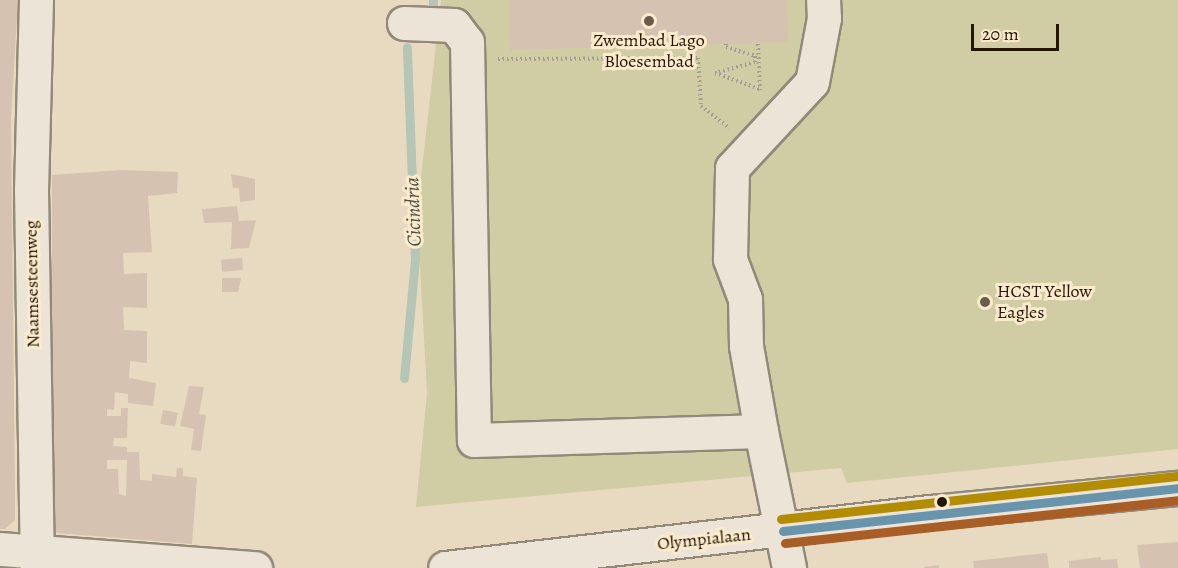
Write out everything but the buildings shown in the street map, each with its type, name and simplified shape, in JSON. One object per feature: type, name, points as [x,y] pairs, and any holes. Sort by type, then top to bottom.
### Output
[{"type":"street","name":"Naamsesteenweg","points":[[36,0],[30,189],[38,560]]},
{"type":"street","points":[[789,568],[746,346],[745,299],[730,259],[732,168],[812,82],[824,18],[823,0]]},
{"type":"street","points":[[404,23],[454,25],[467,42],[474,440],[761,431]]},
{"type":"street","name":"Olympialaan","points":[[445,568],[783,531],[932,512],[1178,488]]},
{"type":"street","points":[[0,549],[38,560],[255,568]]},
{"type":"path","points":[[726,44],[726,47],[754,56],[755,62],[716,74],[760,89]]},
{"type":"path","points":[[752,146],[760,89],[759,44]]},
{"type":"path","points":[[467,59],[698,58],[701,106],[752,146]]},
{"type":"shaded area","points":[[441,0],[1178,0],[1178,449],[847,483],[841,468],[416,507],[427,393],[417,213]]},
{"type":"waterway","name":"Cicindria","points":[[433,0],[433,6]]},
{"type":"waterway","name":"Cicindria","points":[[404,378],[415,259],[407,47]]},
{"type":"transit line","points":[[781,519],[1177,476]]},
{"type":"transit line","points":[[783,531],[1178,488]]},
{"type":"transit line","points":[[785,543],[1178,500]]},
{"type":"place","name":"Zwembad Lago Bloesembad","points":[[649,21]]},
{"type":"place","name":"HCST Yellow Eagles","points":[[985,302]]}]
